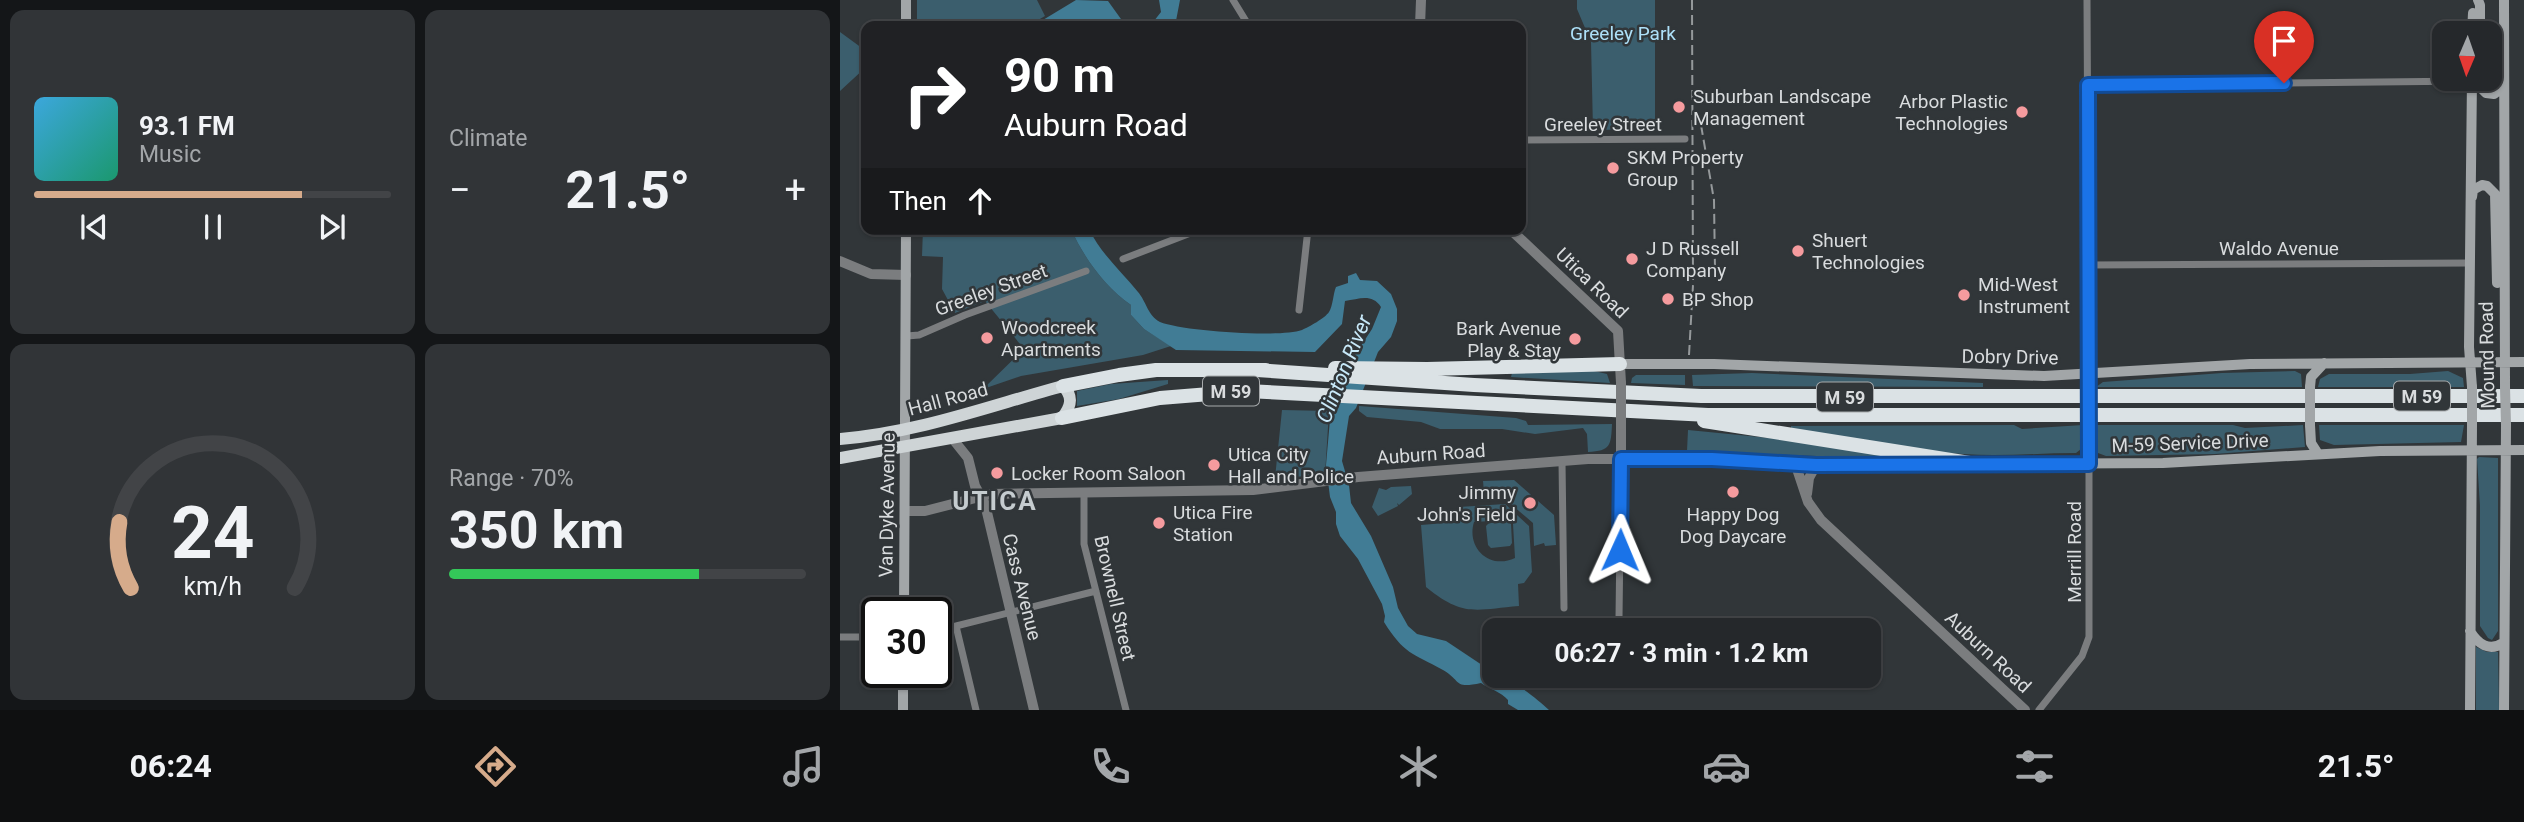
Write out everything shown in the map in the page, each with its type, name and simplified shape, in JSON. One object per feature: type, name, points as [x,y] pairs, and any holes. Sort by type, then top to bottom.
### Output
[{"type":"highway","points":[[1372,373],[1620,364]]},
{"type":"highway","name":"M 59","points":[[1063,386],[1119,375],[1191,368],[1372,373],[1631,394],[1732,397],[2524,396]]},
{"type":"highway","points":[[1062,418],[1071,401],[1069,392],[1063,386]]},
{"type":"highway","name":"Hall Road","points":[[840,439],[906,430],[1063,386]]},
{"type":"highway","name":"M 59","points":[[1062,418],[1151,399],[1209,392],[1265,391],[1672,414],[2524,415]]},
{"type":"highway","points":[[1672,414],[1740,428],[1794,434],[1976,464]]},
{"type":"highway","name":"Hall Road","points":[[840,458],[1062,418]]},
{"type":"main road","points":[[906,0],[906,21]]},
{"type":"main road","points":[[2473,21],[2475,0]]},
{"type":"main road","points":[[2475,0],[2480,5],[2480,21]]},
{"type":"main road","name":"Mound Road","points":[[2504,0],[2504,710]]},
{"type":"main road","name":"Mound Road","points":[[2470,710],[2472,387],[2469,342],[2474,91]]},
{"type":"main road","points":[[2471,201],[2473,190],[2482,185],[2495,194],[2497,284],[2504,294]]},
{"type":"main road","name":"Van Dyke Avenue","points":[[904,597],[906,235]]},
{"type":"main road","name":"Dobry Drive","points":[[1620,364],[1755,365],[1995,376],[2089,375],[2229,365],[2524,362]]},
{"type":"main road","points":[[2318,454],[2311,443],[2310,387],[2311,377],[2324,363]]},
{"type":"main road","name":"M-59 Service Drive","points":[[1976,464],[2216,461],[2318,454],[2524,450]]},
{"type":"main road","points":[[2470,631],[2483,645],[2493,647],[2503,643]]},
{"type":"main road","points":[[902,710],[903,688]]},
{"type":"street","points":[[1233,0],[1247,21]]},
{"type":"street","points":[[1420,0],[1420,21]]},
{"type":"street","name":"Merrill Road","points":[[2039,710],[2073,669],[2088,645],[2090,627],[2087,0]]},
{"type":"street","points":[[2088,85],[2432,81]]},
{"type":"street","name":"Greeley Street","points":[[1526,140],[1685,139]]},
{"type":"street","points":[[1123,259],[1186,235]]},
{"type":"street","points":[[1299,310],[1307,235]]},
{"type":"street","name":"Utica Road","points":[[1516,235],[1615,327],[1620,340],[1621,459]]},
{"type":"street","points":[[841,262],[871,274],[906,275]]},
{"type":"street","name":"Waldo Avenue","points":[[2088,265],[2470,263]]},
{"type":"street","name":"Greeley Street","points":[[907,335],[919,335],[965,315],[1086,271]]},
{"type":"street","name":"Cass Avenue","points":[[952,438],[966,453],[975,486],[981,496],[1034,710]]},
{"type":"street","points":[[1619,618],[1621,459]]},
{"type":"street","name":"Auburn Road","points":[[905,511],[925,511],[1002,493],[1233,491],[1358,477],[1562,461],[1712,459],[1816,465]]},
{"type":"street","points":[[1562,461],[1564,608]]},
{"type":"street","name":"Auburn Road","points":[[1794,463],[1814,512],[1826,525],[2025,710]]},
{"type":"street","name":"M-59 Service Drive","points":[[1816,465],[1976,464]]},
{"type":"street","points":[[1807,497],[1809,478],[1816,465]]},
{"type":"street","name":"Brownell Street","points":[[1084,493],[1084,541],[1126,710]]},
{"type":"street","points":[[952,627],[1096,591]]},
{"type":"street","points":[[956,626],[976,710]]},
{"type":"street","points":[[840,637],[861,637]]},
{"type":"green space","points":[[917,0],[1037,0],[1045,16],[1036,21],[917,21]]},
{"type":"green space","name":"Greeley Park","points":[[1577,0],[1655,0],[1655,129],[1593,130],[1591,42],[1577,9]]},
{"type":"green space","points":[[840,32],[861,47],[861,72],[840,91]]},
{"type":"green space","points":[[923,235],[1074,235],[1096,271],[1112,290],[1131,305],[1131,315],[1144,329],[1171,346],[1143,355],[1021,376],[983,389],[1024,349],[985,301],[955,313],[942,289],[943,257],[922,256]]},
{"type":"green space","points":[[1594,371],[1607,374],[1610,383],[1511,377],[1512,373]]},
{"type":"green space","points":[[2295,371],[2301,374],[2302,387],[2096,387],[2103,382],[2222,373]]},
{"type":"green space","points":[[2448,371],[2463,378],[2464,387],[2318,387],[2320,379],[2329,374]]},
{"type":"green space","points":[[1752,373],[1983,383],[1983,387],[1693,386],[1692,375]]},
{"type":"green space","points":[[1636,375],[1685,375],[1685,385],[1631,383]]},
{"type":"green space","points":[[1168,380],[1168,384],[1119,399],[1077,406],[1077,391],[1111,384]]},
{"type":"green space","points":[[1359,406],[1516,418],[1526,421],[1528,425],[1612,424],[1611,437],[1605,448],[1588,452],[1587,434],[1583,428],[1535,434],[1502,429],[1440,429],[1421,422],[1367,417],[1359,411]]},
{"type":"green space","points":[[1282,410],[1329,411],[1325,475],[1275,478]]},
{"type":"green space","points":[[2014,425],[2022,429],[2083,425],[2081,449],[2076,453],[1963,454],[1899,447],[1791,429],[1791,426]]},
{"type":"green space","points":[[2096,425],[2233,425],[2245,428],[2303,425],[2305,447],[2215,454],[2106,456],[2098,453]]},
{"type":"green space","points":[[2319,425],[2464,425],[2461,442],[2334,445],[2320,440]]},
{"type":"green space","points":[[1688,430],[1790,440],[1892,456],[1892,459],[1687,451]]},
{"type":"green space","points":[[2479,457],[2498,458],[2498,631],[2492,640],[2480,626]]},
{"type":"green space","points":[[1514,480],[1554,515],[1556,545],[1545,546],[1544,543],[1534,546],[1533,523],[1506,500],[1485,501],[1483,481]]},
{"type":"green space","points":[[1411,486],[1412,494],[1399,505],[1397,503],[1398,506],[1378,516],[1372,507],[1379,488],[1386,490],[1391,487]]},
{"type":"green space","points":[[1505,504],[1529,526],[1532,572],[1524,583],[1518,584],[1519,606],[1480,610],[1460,607],[1426,587],[1421,525],[1445,523],[1459,507]],"holes":[[[1511,517],[1516,520],[1513,524],[1515,558],[1497,561],[1482,554],[1474,540],[1474,522],[1508,520]]]},
{"type":"green space","points":[[1489,523],[1511,524],[1512,543],[1510,546],[1491,548],[1488,545],[1486,526]]},
{"type":"green space","points":[[2476,647],[2487,652],[2498,652],[2499,710],[2476,710]]},
{"type":"shaded area","points":[[1076,0],[1108,1],[1122,21],[1076,21],[1041,21]]},
{"type":"shaded area","points":[[1159,0],[1180,0],[1176,21],[1154,21],[1161,12]]},
{"type":"shaded area","points":[[1074,235],[1092,235],[1160,322],[1209,331],[1273,333],[1302,330],[1329,312],[1336,287],[1348,283],[1348,276],[1356,273],[1360,280],[1377,281],[1391,294],[1397,309],[1397,321],[1391,337],[1378,352],[1356,408],[1349,416],[1342,461],[1351,503],[1371,536],[1393,587],[1398,608],[1408,626],[1417,634],[1446,641],[1482,665],[1482,684],[1459,683],[1443,670],[1403,647],[1384,622],[1382,604],[1358,559],[1340,536],[1336,524],[1326,465],[1331,408],[1353,358],[1372,329],[1381,307],[1369,298],[1345,301],[1342,324],[1315,352],[1176,350],[1144,329],[1131,315],[1131,305],[1112,290],[1096,271]]},
{"type":"shaded area","points":[[1490,688],[1521,688],[1549,710],[1518,710]]},
{"type":"railway","points":[[1689,355],[1693,285],[1692,0]]},
{"type":"railway","points":[[1701,125],[1714,200],[1715,270]]},
{"type":"place","name":"Suburban Landscape Management","points":[[1679,107]]},
{"type":"place","name":"Arbor Plastic Technologies","points":[[2022,112]]},
{"type":"place","name":"SKM Property Group","points":[[1613,168]]},
{"type":"place","name":"Shuert Technologies","points":[[1798,251]]},
{"type":"place","name":"J D Russell Company","points":[[1632,259]]},
{"type":"place","name":"Mid-West Instrument","points":[[1964,295]]},
{"type":"place","name":"BP Shop","points":[[1668,299]]},
{"type":"place","name":"Woodcreek Apartments","points":[[987,338]]},
{"type":"place","name":"Bark Avenue Play & Stay","points":[[1575,339]]},
{"type":"place","name":"Utica City Hall and Police","points":[[1214,465]]},
{"type":"place","name":"Locker Room Saloon","points":[[997,473]]},
{"type":"place","name":"Happy Dog Dog Daycare","points":[[1733,492]]},
{"type":"place","name":"Jimmy John's Field","points":[[1530,503]]},
{"type":"place","name":"Utica Fire Station","points":[[1159,523]]},
{"type":"district","name":"UTICA","points":[[995,501]]},
{"type":"route","points":[[1620,550],[1621,459],[1712,459],[1816,465],[2089,464],[2088,85],[2284,83]]},
{"type":"water label","name":"Clinton River","points":[[1344,369]]}]
